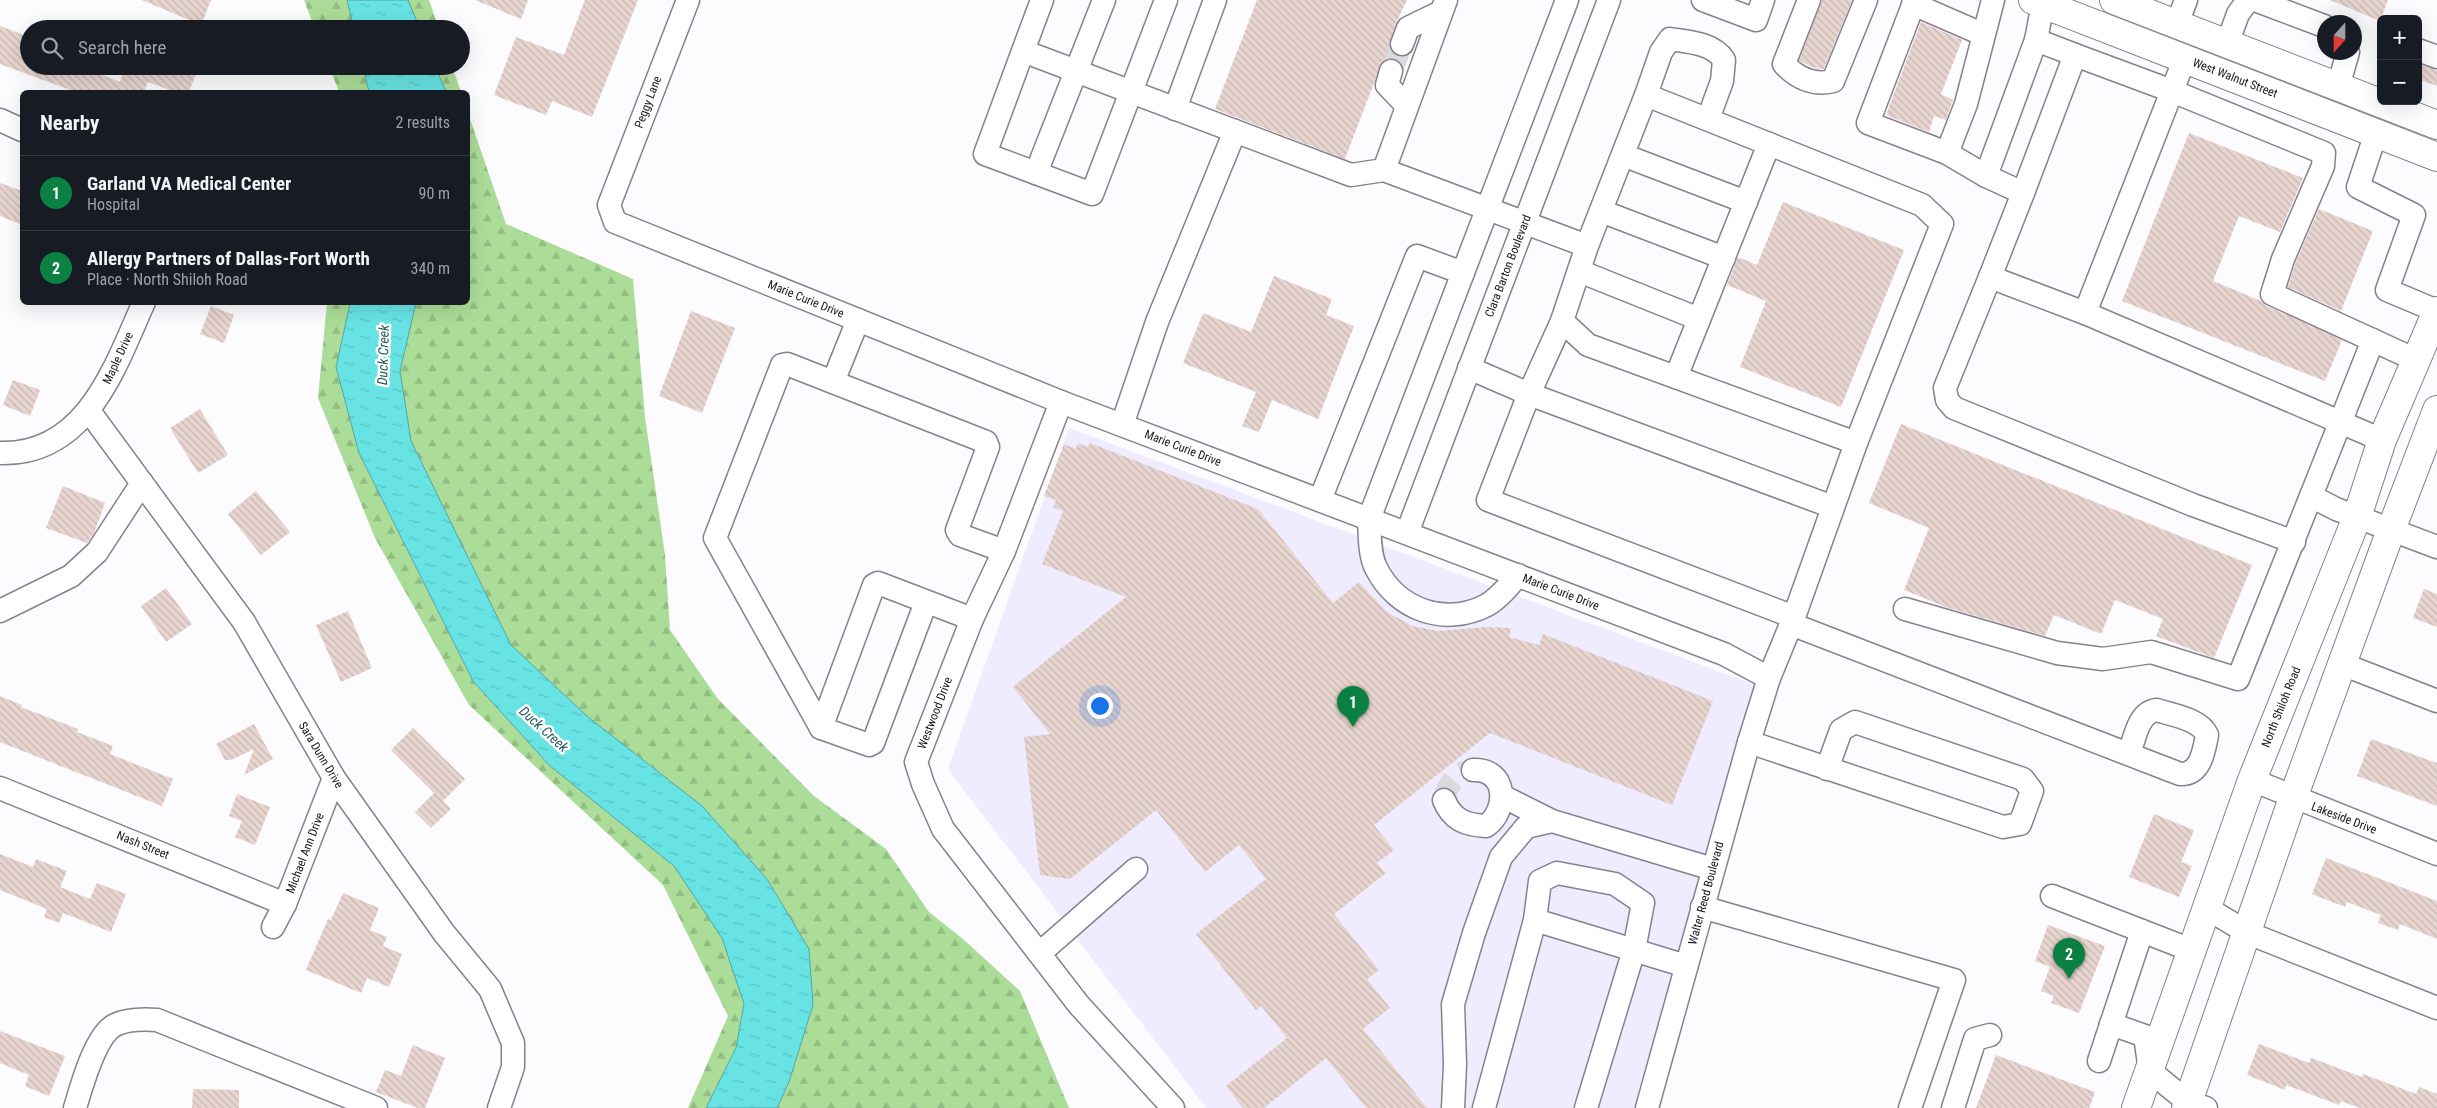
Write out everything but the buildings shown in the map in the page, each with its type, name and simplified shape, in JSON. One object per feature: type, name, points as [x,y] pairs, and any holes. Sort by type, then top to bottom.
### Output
[{"type":"main road","points":[[2115,0],[2182,12],[2227,44],[2338,87],[2377,95]]},
{"type":"main road","name":"West Walnut Street","points":[[2042,2],[2437,157]]},
{"type":"main road","points":[[2398,105],[2437,124]]},
{"type":"main road","name":"North Shiloh Road","points":[[2136,1108],[2150,1072],[2205,907],[2252,780],[2358,517],[2382,440],[2437,311]]},
{"type":"main road","points":[[2193,1106],[2293,798],[2437,410]]},
{"type":"street","name":"Peggy Lane","points":[[609,204],[688,0]]},
{"type":"street","points":[[1042,0],[985,154],[1092,194],[1166,0]]},
{"type":"street","points":[[1036,173],[1104,0]]},
{"type":"street","points":[[1175,109],[1215,0]]},
{"type":"street","name":"Clara Barton Boulevard","points":[[1407,533],[1609,0]]},
{"type":"street","points":[[1703,0],[1756,20],[1763,0]]},
{"type":"street","points":[[1809,0],[1784,64],[1792,73],[1820,84],[1833,82],[1866,0]]},
{"type":"street","points":[[1947,153],[1966,104],[1992,0]]},
{"type":"street","points":[[2227,44],[2238,14],[2248,0]]},
{"type":"street","points":[[2255,0],[2317,23]]},
{"type":"street","points":[[1518,575],[1488,604],[1463,614],[1436,615],[1411,606],[1390,590],[1375,567],[1370,541],[1369,519],[1564,2]]},
{"type":"street","points":[[1982,34],[1914,2],[1868,123],[1947,153],[1986,176],[2023,193]]},
{"type":"street","points":[[1986,176],[2036,40],[2042,2]]},
{"type":"street","points":[[1384,170],[1444,6]]},
{"type":"street","points":[[1402,44],[1408,28],[1444,6]]},
{"type":"street","points":[[1708,119],[1722,81],[1724,60],[1718,50],[1697,43],[1670,38],[1661,52],[1587,246],[1562,321],[1529,394],[1488,500],[2129,754]]},
{"type":"street","points":[[2036,40],[2172,91],[2324,153],[2323,166],[2284,259],[2272,294],[2416,360]]},
{"type":"street","points":[[1023,51],[1351,175],[1384,170],[1587,246]]},
{"type":"street","points":[[2422,51],[2437,57]]},
{"type":"street","points":[[2075,54],[2023,193],[1945,388],[1947,400],[1954,408],[2193,505],[2294,542]]},
{"type":"street","points":[[2085,313],[2185,58]]},
{"type":"street","points":[[2338,87],[2346,60]]},
{"type":"street","points":[[1391,71],[1387,85],[1407,106]]},
{"type":"street","points":[[2220,111],[2234,77]]},
{"type":"street","points":[[1646,95],[1769,144],[1676,377]]},
{"type":"street","points":[[0,120],[20,129]]},
{"type":"street","points":[[1122,425],[1157,322],[1235,131]]},
{"type":"street","points":[[2376,133],[2358,187],[2414,215],[2387,290],[2437,311]]},
{"type":"street","name":"Walter Reed Boulevard","points":[[1646,1108],[1713,868],[1769,678],[1793,620],[1856,443],[1942,224],[1922,205],[1769,144]]},
{"type":"street","points":[[1623,155],[1746,202]]},
{"type":"street","name":"Marie Curie Drive","points":[[609,204],[615,222],[1061,402],[1724,654],[1769,678]]},
{"type":"street","points":[[1601,211],[1724,258]]},
{"type":"street","points":[[1320,500],[1417,256],[1463,273]]},
{"type":"street","points":[[1579,271],[1699,319]]},
{"type":"street","points":[[1990,277],[2085,313],[2382,440]]},
{"type":"street","name":"Maple Drive","points":[[0,452],[21,454],[59,438],[89,412],[106,385],[143,305]]},
{"type":"street","points":[[833,382],[858,320]]},
{"type":"street","points":[[1562,321],[1588,345],[1856,443]]},
{"type":"street","points":[[1905,609],[2057,653],[2103,659],[2151,652],[2238,679],[2294,542],[2339,421],[2373,340]]},
{"type":"street","points":[[926,602],[873,743],[869,745],[821,728],[715,538],[782,365],[787,364],[986,442],[988,447],[957,530],[960,535],[1004,551]]},
{"type":"street","points":[[1469,368],[1529,394],[1833,508]]},
{"type":"street","name":"Westwood Drive","points":[[1061,402],[1004,551],[972,620],[916,762],[923,784],[943,828],[1079,1005],[1173,1108]]},
{"type":"street","name":"Sara Dunn Drive","points":[[89,412],[244,622],[334,778],[444,933],[490,989],[513,1043],[513,1067],[499,1108]]},
{"type":"street","points":[[0,611],[71,576],[97,552],[142,483]]},
{"type":"street","points":[[2311,496],[2358,517],[2437,547]]},
{"type":"street","points":[[821,728],[874,585],[878,583],[972,620]]},
{"type":"street","points":[[2342,664],[2437,701]]},
{"type":"street","points":[[1750,742],[1827,769],[2003,827],[2020,824],[2032,791],[2023,779],[1855,722],[1841,730],[1827,769]]},
{"type":"street","points":[[1444,800],[1447,808],[1458,820],[1466,824],[1486,826],[1494,820],[1502,804],[1500,786],[1487,773],[1473,770]]},
{"type":"street","name":"Michael Ann Drive","points":[[273,927],[285,904],[334,778]]},
{"type":"street","name":"Lakeside Drive","points":[[2252,780],[2437,854]]},
{"type":"street","name":"Nash Street","points":[[0,788],[285,904]]},
{"type":"street","points":[[1502,796],[1552,821],[1713,868]]},
{"type":"street","points":[[1453,1108],[1456,1064],[1453,1004],[1474,933],[1501,857],[1526,827],[1552,821]]},
{"type":"street","points":[[1486,826],[1490,831],[1513,842]]},
{"type":"street","points":[[1040,953],[1136,870]]},
{"type":"street","points":[[1484,1108],[1535,920],[1540,881],[1557,872],[1615,884],[1643,903],[1634,950],[1586,1108]]},
{"type":"street","points":[[2052,896],[2191,950]]},
{"type":"street","points":[[1702,907],[1954,980],[1910,1108]]},
{"type":"street","points":[[2205,907],[2248,933],[2437,1008]]},
{"type":"street","points":[[1535,920],[1686,966]]},
{"type":"street","points":[[2099,1061],[2142,931]]},
{"type":"street","points":[[75,1108],[86,1070],[97,1047],[113,1026],[142,1019],[157,1020],[376,1108]]},
{"type":"street","points":[[2111,1024],[2145,1036],[2150,1072],[2193,1106]]},
{"type":"street","points":[[1952,1108],[1975,1039],[1990,1035]]},
{"type":"shaded area","points":[[1069,428],[1755,685],[1635,1108],[1206,1108],[948,769]]},
{"type":"green space","points":[[304,0],[429,0],[436,20],[312,20]]},
{"type":"green space","points":[[332,75],[455,75],[460,90],[338,90]]},
{"type":"green space","points":[[470,119],[506,224],[633,279],[645,417],[665,555],[670,630],[718,699],[814,796],[886,849],[929,912],[963,939],[1020,991],[1069,1108],[688,1108],[728,1016],[663,885],[469,705],[375,538],[318,398],[327,305],[470,305]]},
{"type":"water","points":[[347,0],[408,0],[416,20],[352,20]]},
{"type":"water","points":[[365,75],[439,75],[445,90],[369,90]]},
{"type":"water","name":"Duck Creek","points":[[350,305],[416,305],[400,371],[411,441],[511,645],[588,717],[702,806],[767,879],[809,949],[813,1005],[789,1082],[777,1108],[706,1108],[736,1048],[744,1004],[722,938],[674,866],[549,765],[473,681],[359,453],[336,367]]},
{"type":"tunnel","points":[[1391,71],[1402,44]]},
{"type":"tunnel","points":[[1444,800],[1450,784],[1462,773],[1473,770]]},
{"type":"place","name":"Garland VA Medical Center","points":[[1353,727]]},
{"type":"place","name":"Allergy Partners of Dallas-Fort Worth","points":[[2069,979]]}]
